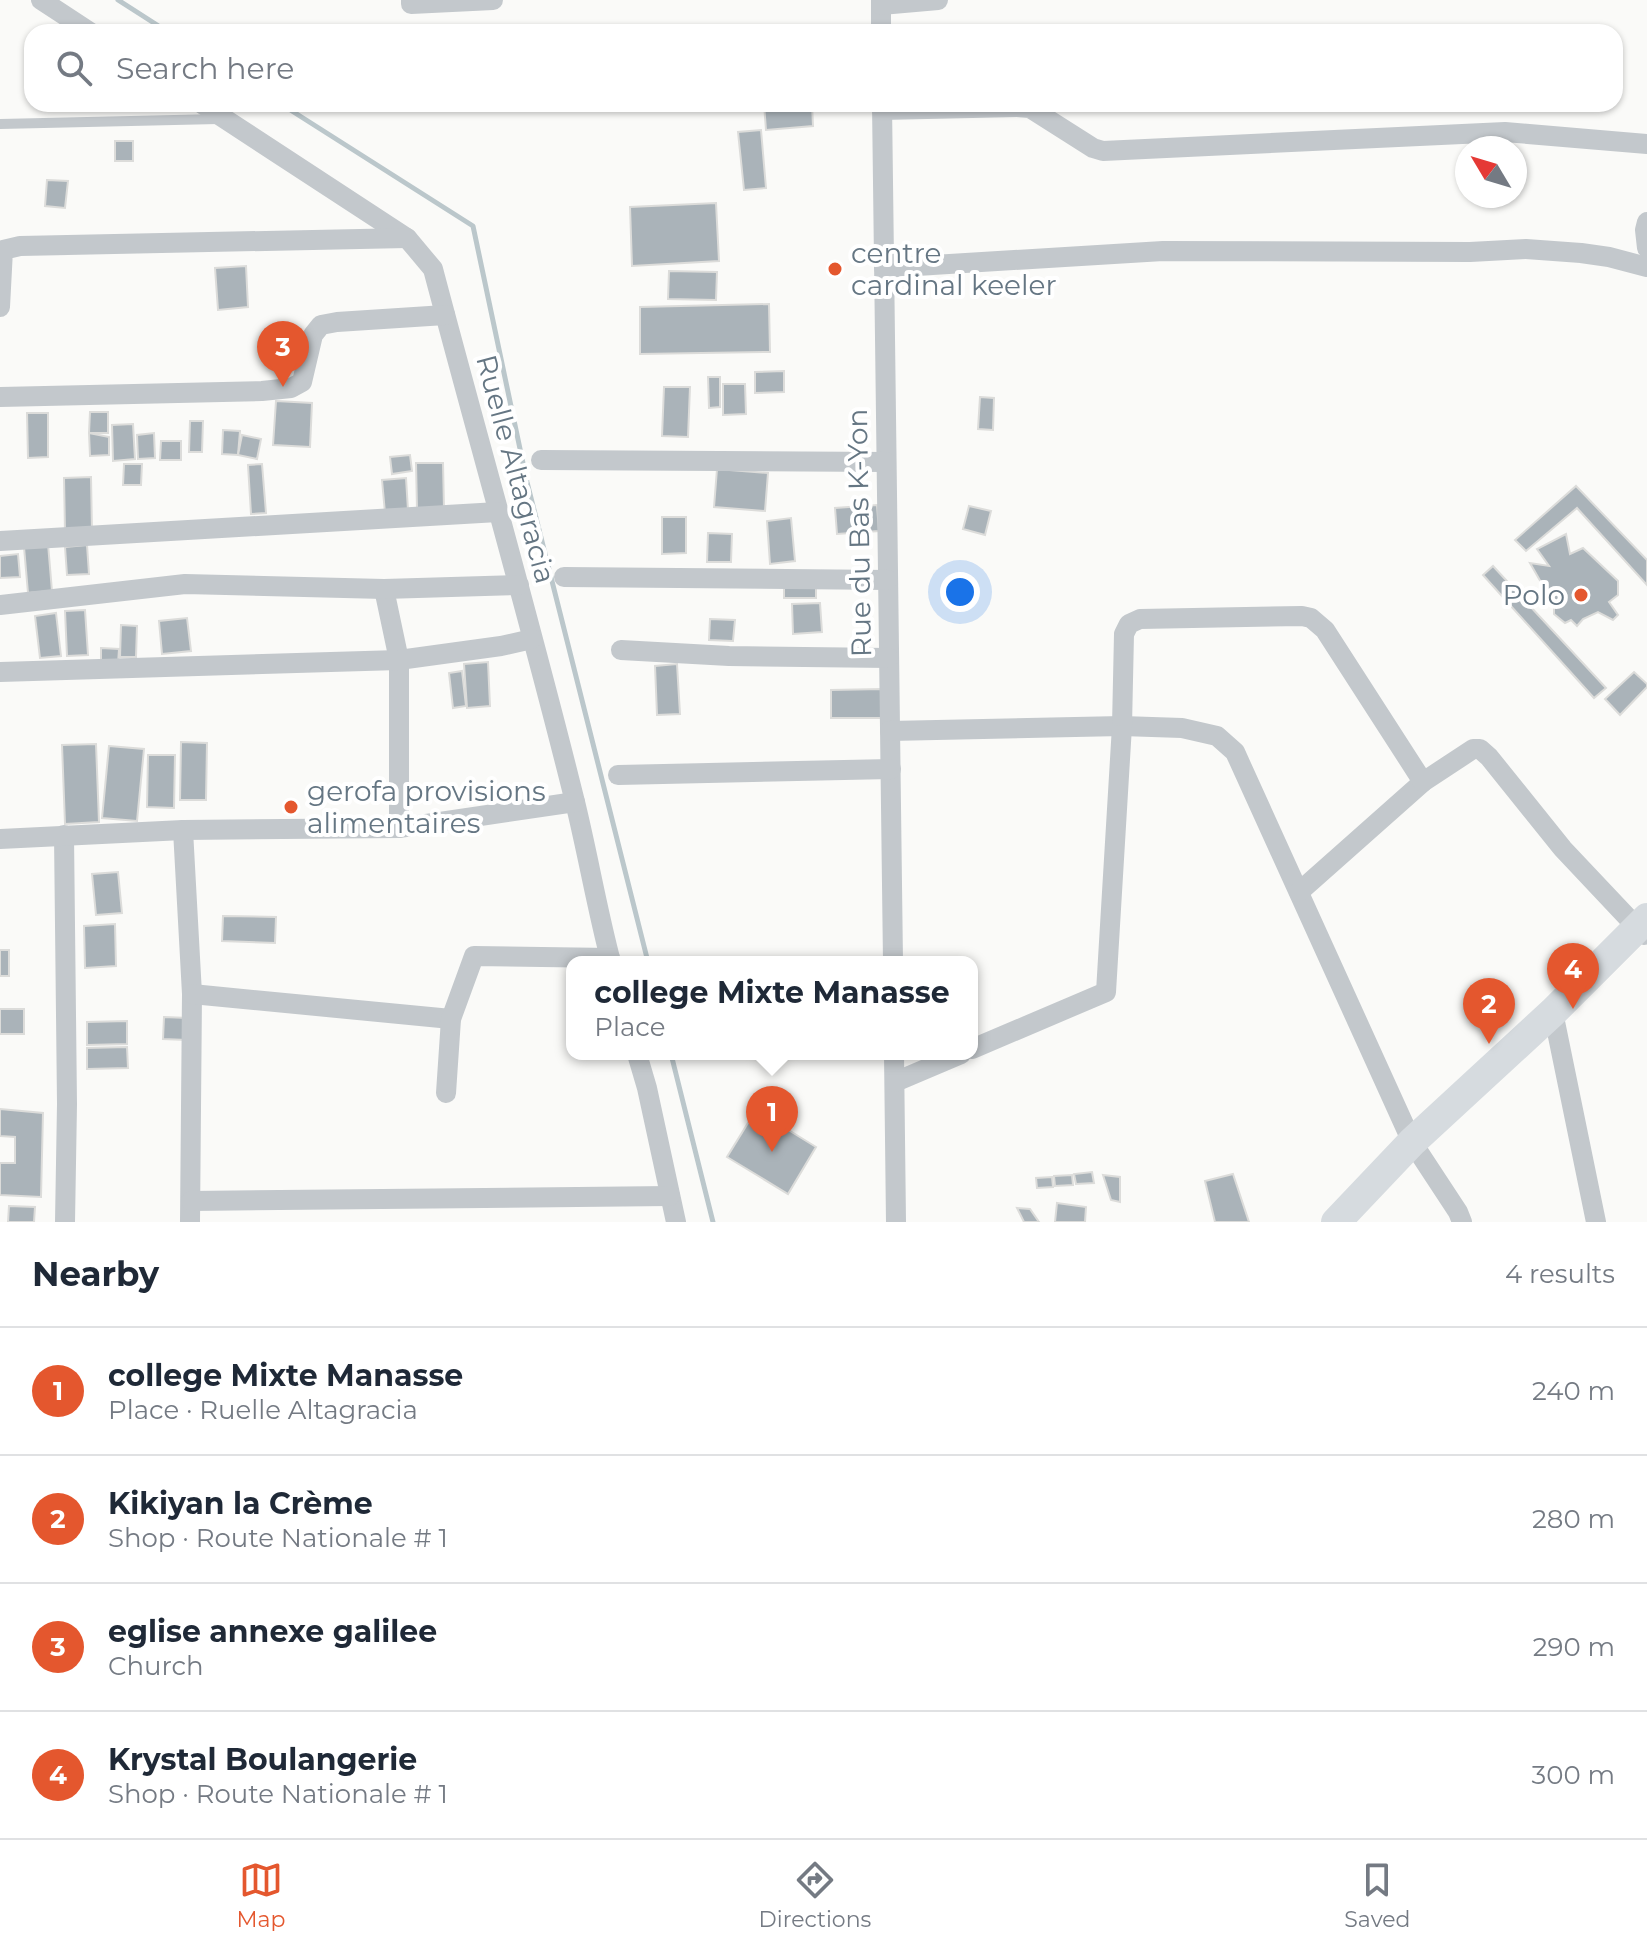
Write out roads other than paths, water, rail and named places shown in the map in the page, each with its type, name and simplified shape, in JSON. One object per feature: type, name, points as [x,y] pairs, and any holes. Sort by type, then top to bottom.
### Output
[{"type":"main road","points":[[1336,1222],[1412,1142],[1644,928]]},
{"type":"street","points":[[41,0],[78,24]]},
{"type":"street","points":[[411,0],[411,4],[493,0]]},
{"type":"street","points":[[881,24],[881,3],[938,0]]},
{"type":"street","name":"Ruelle Altagracia","points":[[215,112],[407,238],[433,269],[575,802],[609,956]]},
{"type":"street","name":"Rue du Bas K-Yon","points":[[882,112],[893,956]]},
{"type":"street","points":[[1036,112],[1093,148],[1103,151],[1505,132],[1647,144]]},
{"type":"street","points":[[1647,222],[1647,248]]},
{"type":"street","points":[[0,307],[1,250],[20,246],[407,238]]},
{"type":"street","points":[[884,268],[1163,251],[1470,252],[1526,249],[1609,257],[1647,267]]},
{"type":"street","points":[[0,397],[291,388],[302,382],[313,335],[321,325],[445,315]]},
{"type":"street","points":[[541,460],[886,462]]},
{"type":"street","points":[[0,541],[498,512]]},
{"type":"street","points":[[564,577],[888,580]]},
{"type":"street","points":[[0,605],[185,584],[384,589],[519,585]]},
{"type":"street","points":[[384,589],[399,660],[399,828]]},
{"type":"street","points":[[978,1046],[1106,992],[1122,726],[1124,634],[1129,624],[1140,619],[1311,618],[1325,630],[1423,782]]},
{"type":"street","points":[[0,672],[399,660],[532,639]]},
{"type":"street","points":[[621,650],[729,656],[889,658]]},
{"type":"street","points":[[890,731],[1122,726],[1182,728],[1217,736],[1235,752],[1412,1142],[1462,1222]]},
{"type":"street","points":[[1299,892],[1423,782],[1473,749],[1480,749],[1563,849],[1644,928]]},
{"type":"street","points":[[618,775],[891,769]]},
{"type":"street","points":[[0,839],[183,830],[399,828],[575,802]]},
{"type":"street","points":[[183,830],[192,994],[190,1222]]},
{"type":"street","points":[[64,835],[65,1222]]},
{"type":"street","points":[[446,1093],[451,1019],[474,956],[566,959]]},
{"type":"street","points":[[192,994],[451,1019]]},
{"type":"street","points":[[1553,1012],[1596,1222]]},
{"type":"street","points":[[639,1060],[676,1222]]},
{"type":"street","points":[[894,1060],[896,1222]]},
{"type":"street","points":[[895,1082],[947,1060]]},
{"type":"street","points":[[191,1201],[670,1196]]},
{"type":"lane","points":[[0,124],[226,119]]},
{"type":"waterway","points":[[118,0],[156,24]]},
{"type":"waterway","points":[[294,112],[473,226],[527,482],[646,956]]},
{"type":"waterway","points":[[672,1060],[713,1222]]},
{"type":"place","name":"centre cardinal keeler","points":[[835,269]]},
{"type":"place","name":"eglise annexe galilee","points":[[283,387]]},
{"type":"place","name":"Polo","points":[[1581,595]]},
{"type":"place","name":"gerofa provisions alimentaires","points":[[291,807]]},
{"type":"place","name":"Krystal Boulangerie","points":[[1573,1009]]},
{"type":"place","name":"Kikiyan la Crème","points":[[1489,1044]]},
{"type":"place","name":"college Mixte Manasse","points":[[772,1152]]}]
